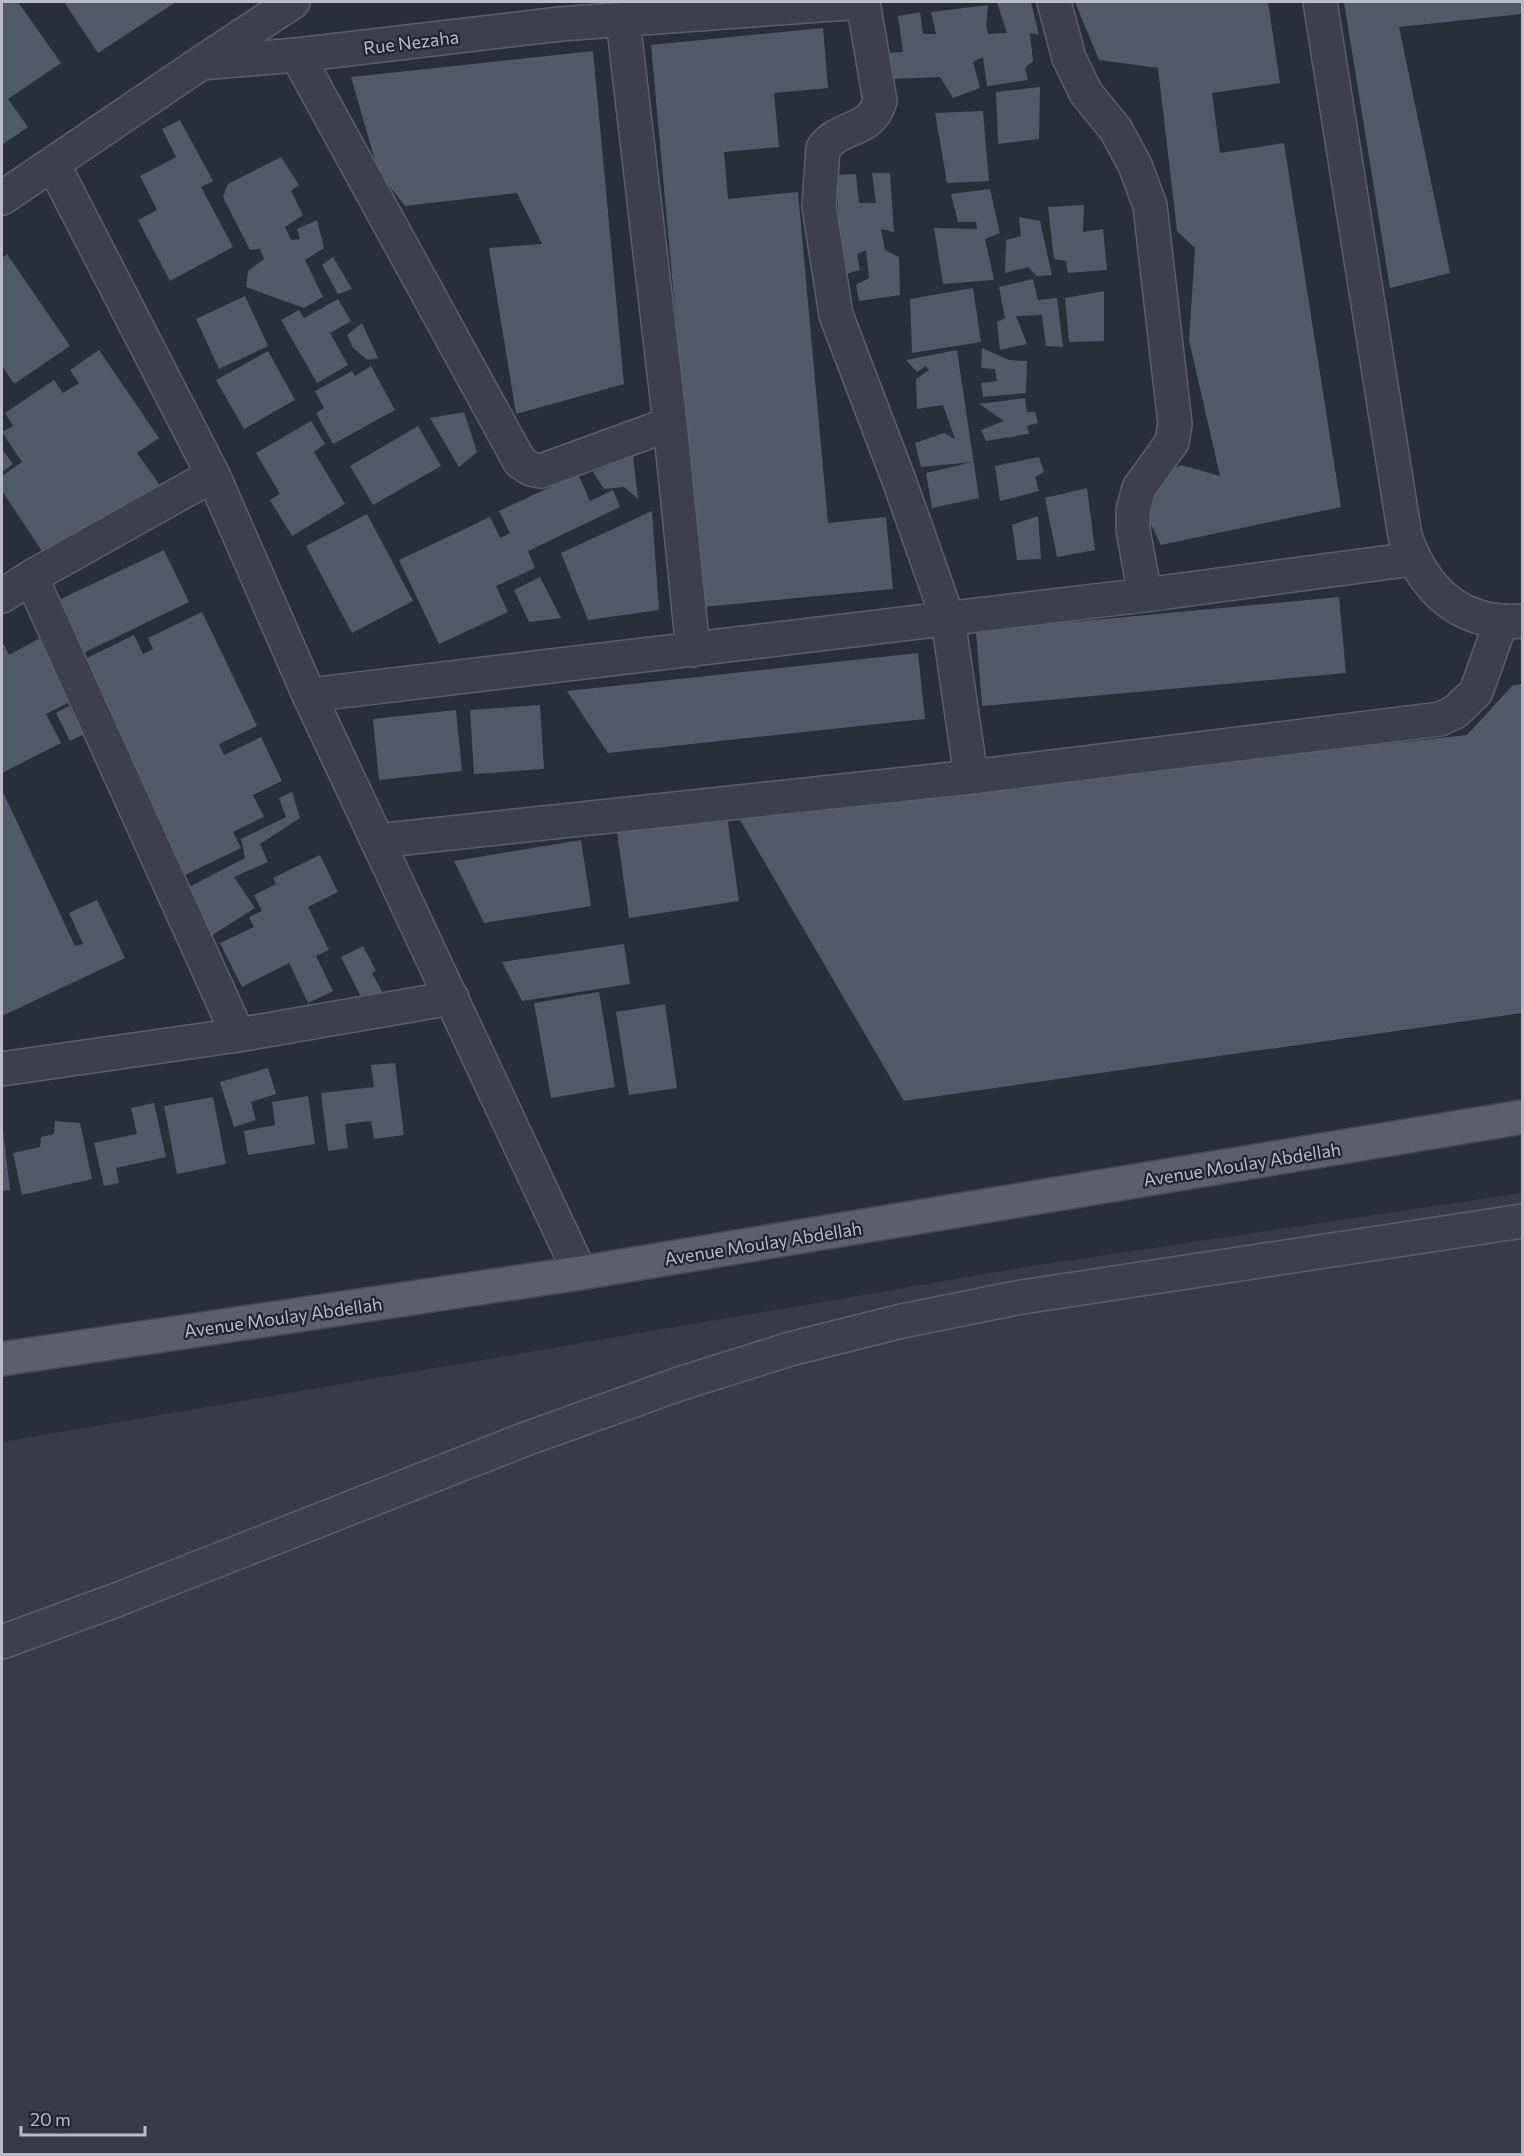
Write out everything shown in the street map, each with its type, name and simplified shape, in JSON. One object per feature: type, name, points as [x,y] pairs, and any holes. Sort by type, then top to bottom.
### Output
[{"type":"main road","name":"Avenue Moulay Abdellah","points":[[2,1359],[580,1274],[1522,1117]]},
{"type":"street","points":[[201,63],[293,2]]},
{"type":"street","points":[[862,2],[880,101],[877,112],[871,120],[835,136],[823,148],[819,206],[836,315],[900,483],[948,619],[971,777]]},
{"type":"street","name":"Rue Nezaha","points":[[2,198],[201,63],[297,55],[551,13],[623,20],[862,2]]},
{"type":"street","points":[[1054,2],[1060,29],[1073,67],[1086,93],[1116,130],[1131,156],[1150,206],[1175,424],[1172,442],[1139,488],[1133,510],[1133,530],[1144,596]]},
{"type":"street","points":[[377,842],[971,777],[1440,719],[1455,712],[1476,692],[1512,622],[1473,615],[1448,602],[1428,582],[1413,559],[1405,536],[1320,2]]},
{"type":"street","points":[[623,20],[670,424],[693,650]]},
{"type":"street","points":[[297,55],[520,462],[531,469],[541,471],[670,424]]},
{"type":"street","points":[[52,164],[213,474],[309,695],[580,1274]]},
{"type":"street","points":[[2,596],[31,577],[213,474]]},
{"type":"street","points":[[309,695],[1144,596],[1413,559]]},
{"type":"street","points":[[31,577],[238,1035]]},
{"type":"street","points":[[2,1069],[238,1035],[452,998]]},
{"type":"street","points":[[2,1642],[119,1599],[523,1440],[679,1384],[790,1349],[902,1321],[1016,1298],[1522,1221]]},
{"type":"shaded area","points":[[1522,1193],[1522,2154],[2,2154],[2,1442],[1032,1266]]},
{"type":"building","points":[[2,2],[18,2],[61,63],[8,99],[28,127],[3,144],[2,142]]},
{"type":"building","points":[[64,2],[176,2],[98,53]]},
{"type":"building","points":[[997,2],[1031,2],[1039,35],[1030,33],[1033,61],[1025,68],[1028,80],[987,86],[983,57],[973,62],[980,88],[953,98],[940,77],[890,79],[890,53],[903,52],[898,16],[920,12],[923,34],[936,34],[931,12],[988,5],[986,26],[988,34],[1007,33]]},
{"type":"building","points":[[1075,2],[1268,2],[1280,83],[1212,93],[1220,153],[1284,143],[1341,507],[1161,545],[1145,512],[1156,479],[1181,465],[1220,476],[1189,340],[1195,248],[1177,231],[1158,68],[1099,60]]},
{"type":"building","points":[[1344,2],[1522,2],[1522,14],[1399,27],[1450,273],[1390,288]]},
{"type":"building","points":[[823,28],[828,88],[774,93],[779,147],[724,152],[728,199],[798,192],[828,523],[886,517],[893,589],[702,607],[651,45]]},
{"type":"building","points":[[593,51],[624,384],[516,414],[489,248],[542,244],[517,193],[405,206],[378,171],[351,77]]},
{"type":"building","points":[[1040,87],[1039,139],[998,144],[996,92]]},
{"type":"building","points":[[983,111],[989,181],[947,183],[935,113]]},
{"type":"building","points":[[180,120],[213,181],[201,187],[233,247],[170,281],[138,220],[157,210],[140,176],[176,157],[162,129]]},
{"type":"building","points":[[281,157],[299,185],[291,191],[303,215],[285,227],[291,240],[300,239],[297,229],[317,220],[324,248],[305,260],[323,297],[304,308],[246,287],[248,271],[264,259],[260,249],[250,250],[223,197],[228,184]]},
{"type":"building","points":[[872,173],[890,173],[894,232],[881,229],[885,250],[899,257],[900,295],[859,301],[856,285],[869,278],[866,250],[857,254],[860,270],[842,275],[836,175],[856,174],[859,203],[876,203]]},
{"type":"building","points":[[990,189],[1000,233],[985,239],[994,280],[943,284],[934,228],[977,229],[976,222],[958,222],[951,194]]},
{"type":"building","points":[[1084,205],[1083,232],[1103,229],[1107,270],[1068,273],[1066,261],[1054,259],[1048,207]]},
{"type":"building","points":[[1019,217],[1040,221],[1052,275],[1037,276],[1028,267],[1005,273],[1006,240],[1021,236]]},
{"type":"building","points":[[7,254],[70,346],[14,384],[2,366],[2,258]]},
{"type":"building","points":[[333,257],[352,289],[338,294],[322,265]]},
{"type":"building","points":[[1033,279],[1038,300],[1057,298],[1063,347],[1046,346],[1042,315],[1016,316],[1027,344],[1000,350],[997,322],[1005,318],[999,287]]},
{"type":"building","points":[[973,288],[981,342],[912,353],[910,299]]},
{"type":"building","points":[[1104,291],[1104,341],[1069,342],[1065,298]]},
{"type":"building","points":[[245,296],[268,346],[219,369],[196,319]]},
{"type":"building","points":[[338,299],[351,321],[330,333],[348,365],[317,383],[281,320],[299,310],[304,318]]},
{"type":"building","points":[[362,323],[378,358],[368,360],[353,348],[347,335]]},
{"type":"building","points":[[982,348],[1009,360],[1027,361],[1026,393],[983,397],[981,383],[997,381],[995,369],[981,368]]},
{"type":"building","points":[[99,350],[159,438],[137,453],[162,488],[44,554],[2,491],[2,476],[22,462],[2,432],[13,426],[5,413],[54,380],[63,393],[79,383],[70,370]]},
{"type":"building","points":[[957,350],[979,498],[932,508],[926,473],[972,462],[921,467],[915,443],[944,433],[955,439],[943,405],[917,409],[916,379],[929,370],[926,366],[917,372],[906,360]]},
{"type":"building","points":[[268,351],[295,400],[244,429],[216,380]]},
{"type":"building","points":[[371,366],[395,410],[333,444],[316,413],[324,408],[315,391],[352,371],[355,376]]},
{"type":"building","points":[[1025,398],[1027,412],[1035,412],[1038,423],[1027,426],[1029,434],[986,441],[981,430],[1004,421],[979,404]]},
{"type":"building","points":[[464,412],[477,452],[459,467],[430,418]]},
{"type":"building","points":[[311,421],[325,444],[314,452],[345,504],[292,536],[270,500],[280,494],[256,453]]},
{"type":"building","points":[[418,426],[441,466],[373,505],[350,466]]},
{"type":"building","points":[[2,449],[13,464],[2,472]]},
{"type":"building","points":[[633,455],[638,499],[624,487],[604,489],[593,472]]},
{"type":"building","points":[[1039,457],[1044,472],[1035,477],[1039,491],[1000,501],[995,466]]},
{"type":"building","points":[[578,474],[590,501],[613,490],[620,507],[528,551],[535,568],[496,586],[508,612],[439,644],[399,560],[490,517],[500,538],[510,533],[499,511]]},
{"type":"building","points":[[1087,488],[1095,550],[1057,557],[1045,498]]},
{"type":"building","points":[[652,511],[659,610],[588,620],[561,553]]},
{"type":"building","points":[[367,514],[413,601],[352,633],[306,546]]},
{"type":"building","points":[[1038,516],[1041,559],[1017,560],[1012,525]]},
{"type":"building","points":[[164,550],[189,602],[75,657],[50,604]]},
{"type":"building","points":[[540,577],[561,618],[529,622],[514,590]]},
{"type":"building","points":[[1339,597],[1346,673],[982,706],[976,631]]},
{"type":"building","points":[[202,612],[257,726],[219,744],[224,755],[261,737],[282,781],[253,795],[264,817],[233,832],[241,848],[181,877],[77,663],[134,635],[143,654],[153,649],[148,638]]},
{"type":"building","points":[[44,636],[76,699],[46,714],[61,743],[2,773],[2,644],[9,655]]},
{"type":"building","points":[[918,653],[925,719],[608,753],[567,691]]},
{"type":"building","points":[[1522,684],[1522,1013],[904,1101],[737,815],[1467,735],[1513,685]]},
{"type":"building","points":[[540,705],[544,769],[474,774],[470,710]]},
{"type":"building","points":[[69,706],[84,734],[70,741],[56,713]]},
{"type":"building","points":[[456,710],[462,771],[379,780],[373,719]]},
{"type":"building","points":[[2,790],[75,946],[83,944],[69,913],[97,900],[125,958],[2,1016]]},
{"type":"building","points":[[292,792],[300,818],[260,844],[268,862],[234,877],[255,908],[206,939],[189,887],[245,858],[241,839],[286,817],[279,798]]},
{"type":"building","points":[[727,816],[739,901],[629,918],[617,833]]},
{"type":"building","points":[[581,840],[591,906],[484,923],[454,861]]},
{"type":"building","points":[[320,855],[338,892],[308,907],[329,950],[316,956],[333,991],[308,1003],[289,963],[242,987],[220,943],[254,927],[249,917],[262,911],[254,895],[276,884],[273,878]]},
{"type":"building","points":[[624,944],[630,984],[522,1001],[502,962]]},
{"type":"building","points":[[363,946],[376,971],[372,973],[384,995],[365,1005],[341,957]]},
{"type":"building","points":[[599,992],[615,1087],[551,1098],[534,1003]]},
{"type":"building","points":[[665,1004],[677,1088],[629,1095],[616,1012]]},
{"type":"building","points":[[395,1063],[404,1135],[374,1139],[371,1121],[345,1124],[348,1148],[328,1151],[321,1093],[374,1087],[371,1065]]},
{"type":"building","points":[[268,1068],[276,1094],[251,1102],[256,1120],[234,1127],[220,1082]]},
{"type":"building","points":[[308,1096],[315,1144],[248,1155],[244,1131],[275,1125],[272,1102]]},
{"type":"building","points":[[213,1097],[226,1164],[177,1174],[164,1106]]},
{"type":"building","points":[[154,1103],[166,1157],[116,1168],[119,1183],[104,1186],[94,1143],[137,1134],[131,1108]]},
{"type":"building","points":[[55,1121],[80,1123],[92,1179],[22,1195],[13,1153],[40,1147],[41,1137],[54,1134]]},
{"type":"building","points":[[2,1130],[10,1190],[2,1191]]}]
